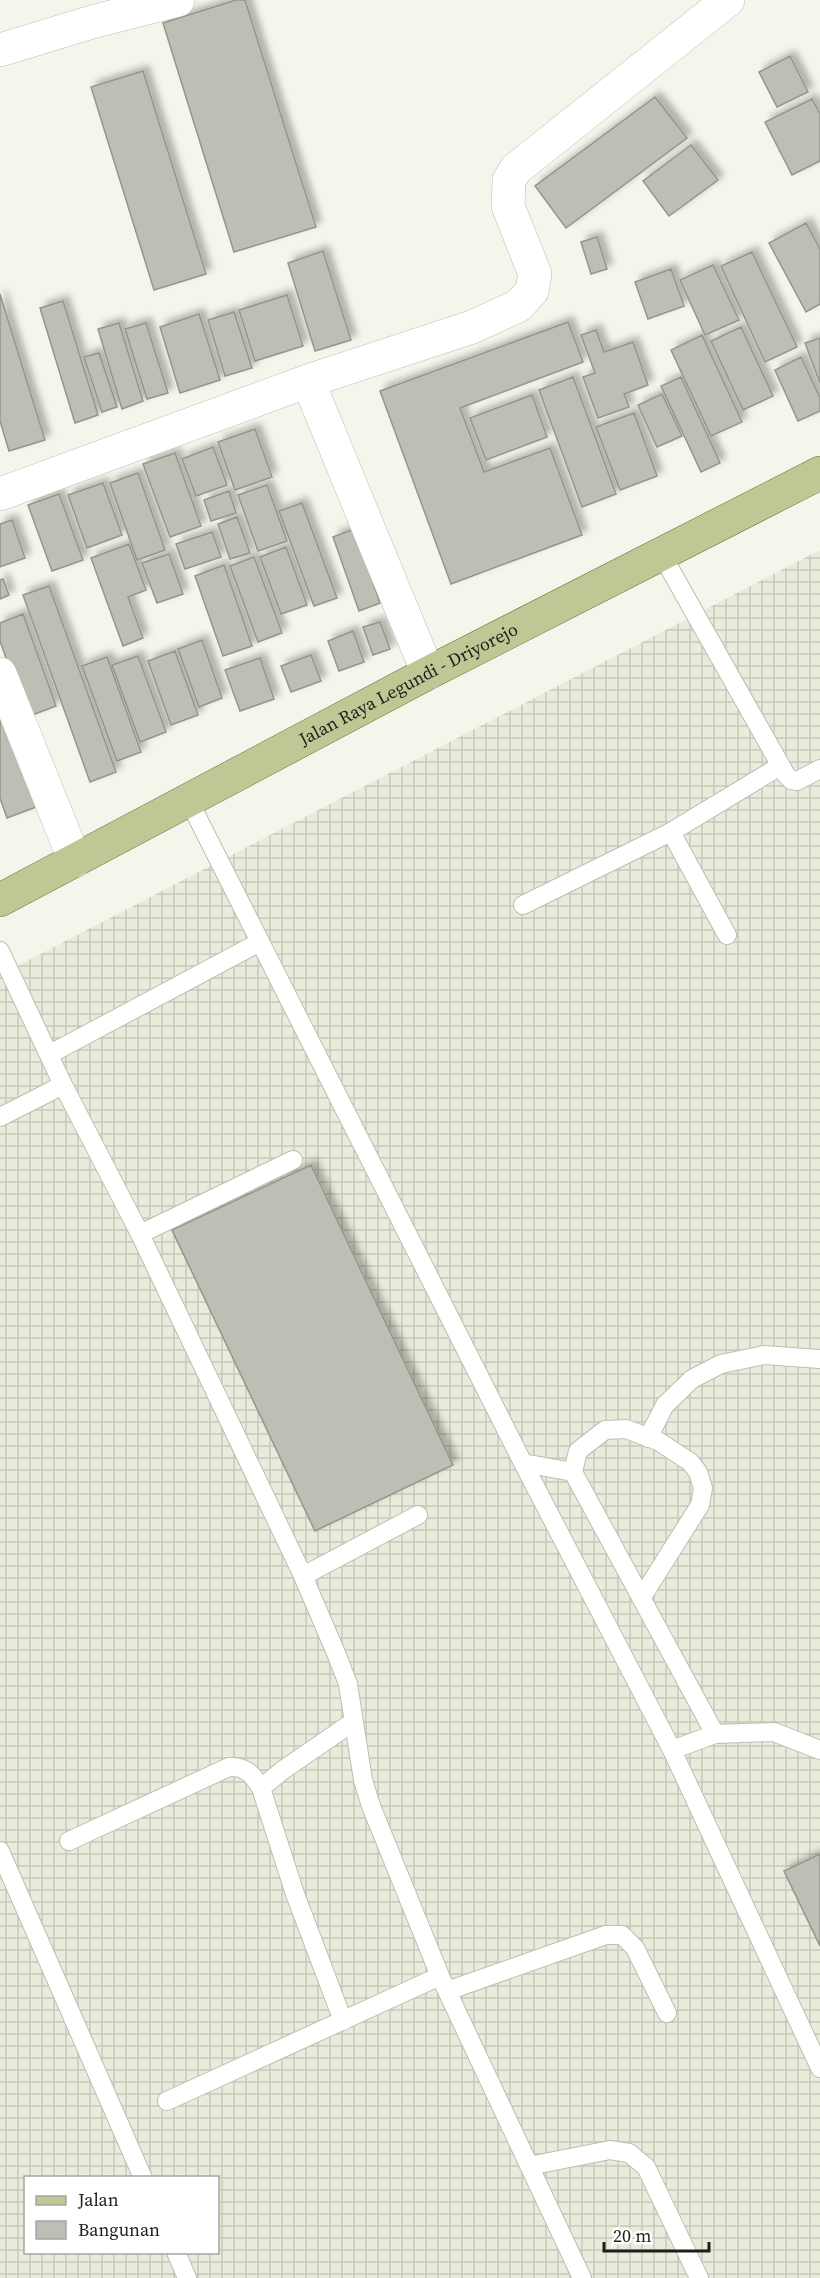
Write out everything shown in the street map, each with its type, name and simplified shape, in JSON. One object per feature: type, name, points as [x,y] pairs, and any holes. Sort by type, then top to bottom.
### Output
[{"type":"main road","name":"Jalan Raya Legundi - Driyorejo","points":[[0,900],[428,674],[820,473]]},
{"type":"street","points":[[0,50],[92,22],[178,0]]},
{"type":"street","points":[[0,494],[308,381],[472,327],[518,306],[532,291],[535,274],[508,206],[509,180],[512,175],[728,0]]},
{"type":"street","points":[[308,381],[428,674]]},
{"type":"street","points":[[0,674],[75,861]]},
{"type":"lane","points":[[662,555],[780,766],[794,781],[820,769]]},
{"type":"lane","points":[[523,905],[671,832],[780,766]]},
{"type":"lane","points":[[189,801],[523,1463],[672,1750],[820,2068]]},
{"type":"lane","points":[[671,832],[727,935]]},
{"type":"lane","points":[[50,1054],[260,942]]},
{"type":"lane","points":[[0,951],[63,1085],[140,1234],[303,1576],[348,1684],[363,1780],[371,1806],[444,1983],[582,2278]]},
{"type":"lane","points":[[0,1117],[63,1085]]},
{"type":"lane","points":[[140,1234],[293,1160]]},
{"type":"lane","points":[[648,1438],[665,1404],[692,1379],[721,1364],[764,1355],[820,1359]]},
{"type":"lane","points":[[642,1597],[700,1505],[703,1488],[698,1472],[690,1462],[658,1441],[626,1429],[605,1430],[578,1451],[573,1472],[715,1734]]},
{"type":"lane","points":[[523,1463],[573,1472]]},
{"type":"lane","points":[[303,1576],[418,1515]]},
{"type":"lane","points":[[261,1788],[283,1770],[353,1722]]},
{"type":"lane","points":[[672,1750],[715,1734],[774,1732],[820,1750]]},
{"type":"lane","points":[[69,1841],[229,1767],[239,1767],[252,1774],[261,1788],[295,1894],[343,2021]]},
{"type":"lane","points":[[0,1851],[142,2176]]},
{"type":"lane","points":[[167,2101],[343,2021],[444,1983],[606,1935],[622,1935],[635,1948],[667,2013]]},
{"type":"lane","points":[[529,2166],[610,2150],[629,2153],[646,2167],[699,2278]]},
{"type":"lane","points":[[176,2254],[187,2278]]},
{"type":"shaded area","points":[[820,550],[820,2278],[0,2278],[0,975]]},
{"type":"building","points":[[236,0],[245,0],[316,227],[234,252],[163,23]]},
{"type":"building","points":[[790,56],[808,92],[777,107],[759,72]]},
{"type":"building","points":[[143,71],[206,274],[154,290],[91,87]]},
{"type":"building","points":[[655,97],[687,138],[566,228],[535,186]]},
{"type":"building","points":[[812,99],[820,114],[820,161],[792,175],[765,122]]},
{"type":"building","points":[[691,145],[718,180],[669,216],[643,181]]},
{"type":"building","points":[[806,223],[820,249],[820,304],[806,312],[769,243]]},
{"type":"building","points":[[597,237],[607,269],[591,274],[581,242]]},
{"type":"building","points":[[323,251],[351,340],[315,351],[288,263]]},
{"type":"building","points":[[752,252],[797,347],[765,362],[721,266]]},
{"type":"building","points":[[713,265],[739,320],[705,335],[680,280]]},
{"type":"building","points":[[671,269],[684,306],[648,319],[635,282]]},
{"type":"building","points":[[0,294],[45,440],[9,451],[0,421]]},
{"type":"building","points":[[287,295],[303,346],[255,361],[239,310]]},
{"type":"building","points":[[63,301],[98,415],[75,423],[40,308]]},
{"type":"building","points":[[234,312],[252,368],[225,376],[208,320]]},
{"type":"building","points":[[199,314],[220,380],[180,393],[160,327]]},
{"type":"building","points":[[568,322],[583,362],[460,408],[484,472],[550,448],[582,535],[451,584],[380,391]]},
{"type":"building","points":[[119,323],[143,401],[122,409],[98,329]]},
{"type":"building","points":[[146,323],[168,393],[147,399],[125,329]]},
{"type":"building","points":[[741,327],[773,396],[743,410],[711,341]]},
{"type":"building","points":[[596,330],[604,352],[633,342],[648,385],[624,394],[629,407],[598,418],[583,377],[595,373],[581,335]]},
{"type":"building","points":[[702,335],[742,422],[711,436],[671,350]]},
{"type":"building","points":[[820,338],[820,383],[805,343]]},
{"type":"building","points":[[99,353],[117,407],[102,412],[84,357]]},
{"type":"building","points":[[801,357],[820,398],[820,411],[798,421],[775,370]]},
{"type":"building","points":[[573,377],[616,494],[582,507],[539,390]]},
{"type":"building","points":[[681,377],[720,463],[701,472],[661,386]]},
{"type":"building","points":[[662,394],[682,436],[657,447],[638,405]]},
{"type":"building","points":[[532,395],[547,437],[486,460],[470,418]]},
{"type":"building","points":[[634,413],[657,476],[620,490],[596,427]]},
{"type":"building","points":[[255,429],[272,477],[235,490],[218,442]]},
{"type":"building","points":[[213,447],[227,485],[196,496],[182,459]]},
{"type":"building","points":[[175,453],[201,526],[170,537],[143,464]]},
{"type":"building","points":[[138,473],[165,550],[137,560],[110,483]]},
{"type":"building","points":[[103,483],[122,535],[87,548],[68,495]]},
{"type":"building","points":[[267,485],[287,541],[258,551],[238,495]]},
{"type":"building","points":[[229,491],[236,513],[211,521],[204,500]]},
{"type":"building","points":[[59,494],[83,560],[52,571],[28,505]]},
{"type":"building","points":[[302,503],[337,598],[314,606],[279,511]]},
{"type":"building","points":[[237,517],[250,553],[230,559],[218,524]]},
{"type":"building","points":[[12,520],[25,558],[0,567],[0,524]]},
{"type":"building","points":[[354,529],[380,603],[359,611],[333,537]]},
{"type":"building","points":[[212,532],[221,557],[185,569],[176,544]]},
{"type":"building","points":[[129,544],[146,590],[128,597],[143,638],[123,646],[91,558]]},
{"type":"building","points":[[286,547],[307,605],[281,614],[260,557]]},
{"type":"building","points":[[169,554],[183,594],[157,603],[142,563]]},
{"type":"building","points":[[254,557],[282,633],[258,642],[230,566]]},
{"type":"building","points":[[224,565],[252,646],[223,656],[195,576]]},
{"type":"building","points":[[3,579],[9,595],[0,599],[0,580]]},
{"type":"building","points":[[49,586],[116,772],[90,782],[23,595]]},
{"type":"building","points":[[23,614],[56,706],[27,717],[0,641],[0,623]]},
{"type":"building","points":[[380,622],[390,649],[373,655],[363,627]]},
{"type":"building","points":[[353,631],[364,662],[339,671],[328,641]]},
{"type":"building","points":[[202,640],[222,698],[199,707],[178,649]]},
{"type":"building","points":[[175,651],[198,715],[171,725],[148,661]]},
{"type":"building","points":[[311,655],[321,681],[291,692],[281,666]]},
{"type":"building","points":[[138,656],[166,732],[140,742],[112,665]]},
{"type":"building","points":[[107,657],[141,752],[117,761],[82,666]]},
{"type":"building","points":[[260,658],[274,699],[240,711],[225,670]]},
{"type":"building","points":[[4,718],[36,807],[7,818],[0,798],[0,720]]},
{"type":"building","points":[[311,1165],[453,1465],[315,1531],[172,1230]]},
{"type":"building","points":[[820,1854],[820,1946],[784,1871]]}]
